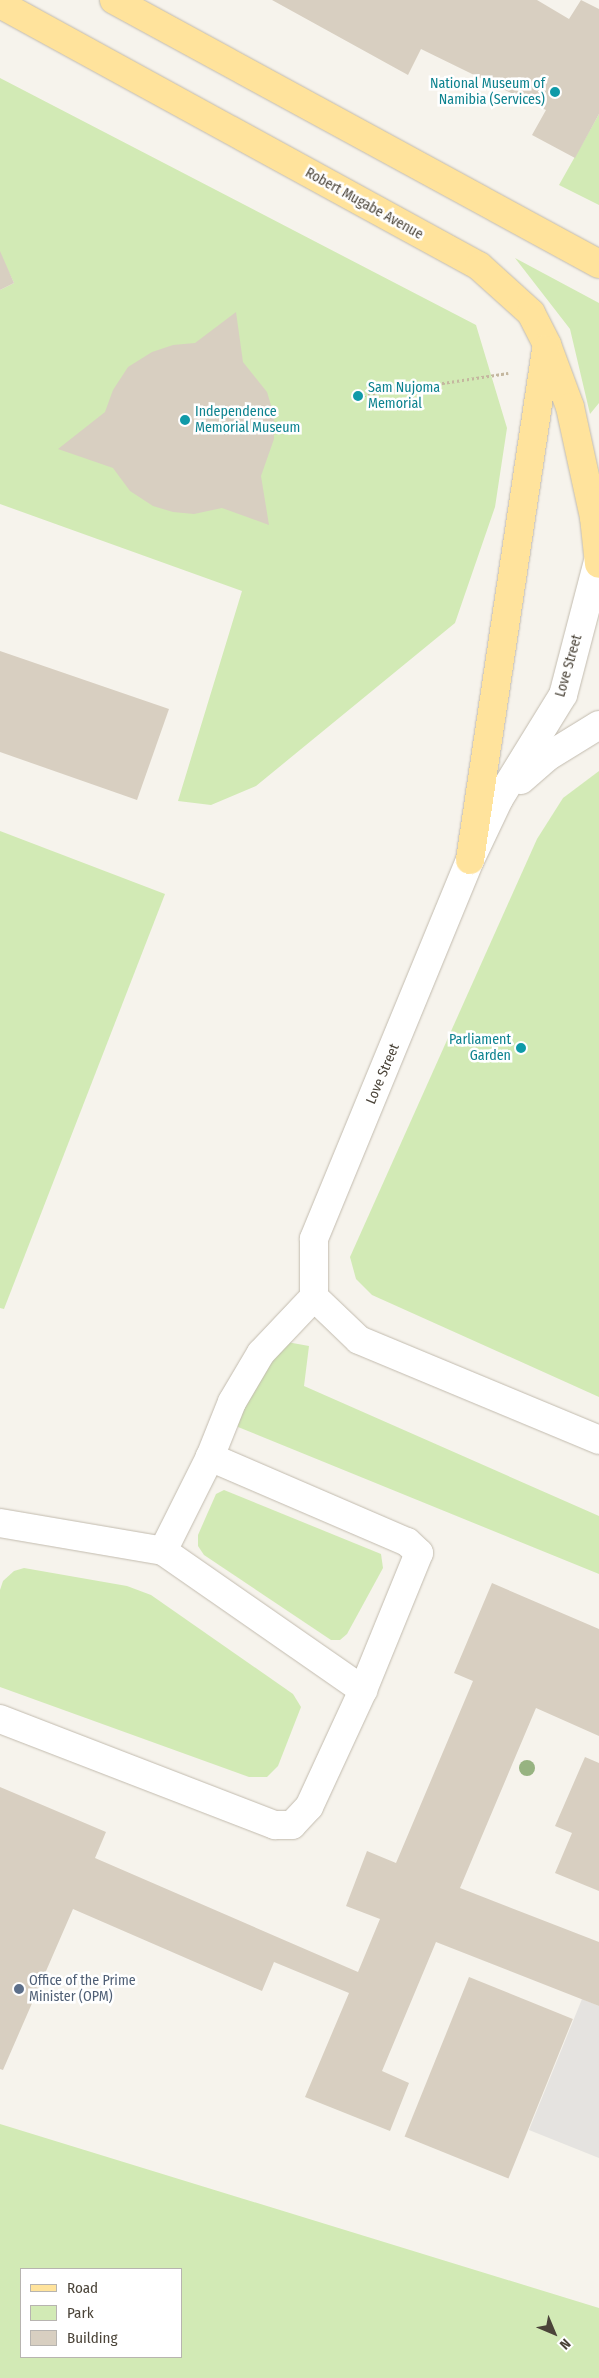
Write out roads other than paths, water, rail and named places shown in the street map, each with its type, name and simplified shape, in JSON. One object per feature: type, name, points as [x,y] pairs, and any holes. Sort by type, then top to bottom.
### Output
[{"type":"main road","points":[[114,0],[599,264]]},
{"type":"main road","name":"Robert Mugabe Avenue","points":[[0,4],[479,266],[530,313],[547,345],[570,407],[597,509],[598,563]]},
{"type":"main road","points":[[470,860],[547,345]]},
{"type":"street","name":"Love Street","points":[[314,1297],[314,1239],[470,860],[499,799],[564,695],[598,563]]},
{"type":"street","points":[[499,799],[547,757],[599,725]]},
{"type":"street","points":[[163,1551],[210,1457],[232,1402],[261,1353],[314,1297],[358,1340],[599,1440]]},
{"type":"street","points":[[0,1719],[276,1824],[292,1825],[309,1807],[363,1690],[419,1553],[407,1542],[210,1457]]},
{"type":"street","points":[[0,1523],[163,1551],[363,1690]]},
{"type":"place","name":"National Museum of Namibia (Services)","points":[[555,92]]},
{"type":"place","name":"Sam Nujoma Memorial","points":[[358,396]]},
{"type":"place","name":"Independence Memorial Museum","points":[[185,420]]},
{"type":"place","name":"Parliament Garden","points":[[521,1048]]},
{"type":"place","name":"Office of the Prime Minister (OPM)","points":[[19,1989]]}]
